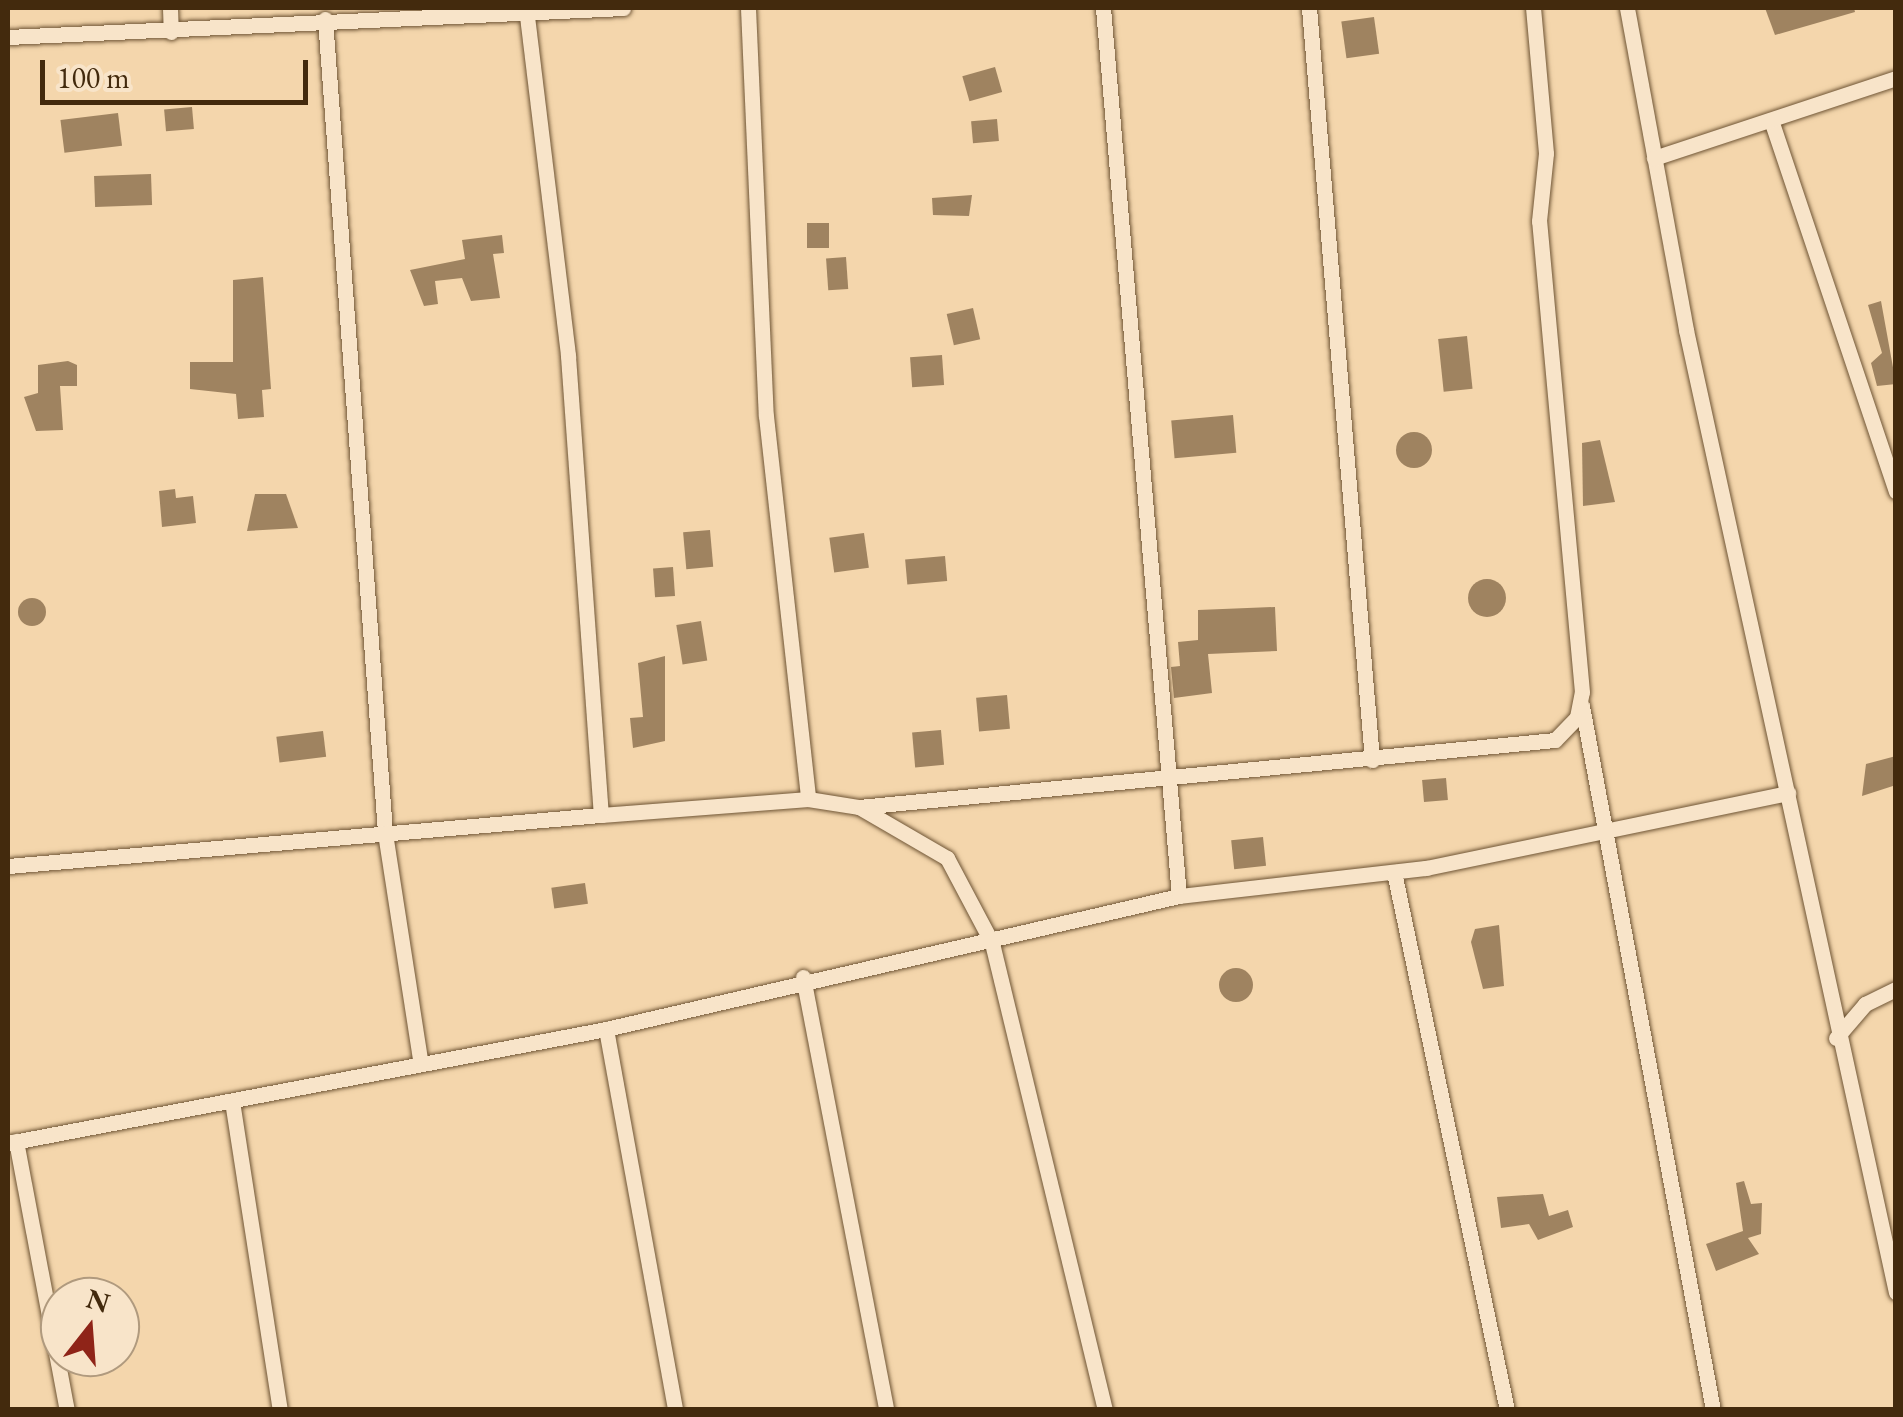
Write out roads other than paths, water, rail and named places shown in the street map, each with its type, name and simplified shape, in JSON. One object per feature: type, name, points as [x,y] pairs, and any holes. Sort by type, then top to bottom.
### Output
[{"type":"street","points":[[170,8],[171,32]]},
{"type":"street","points":[[8,37],[171,32],[325,19],[527,16],[563,8],[623,8]]},
{"type":"street","points":[[748,8],[766,416],[808,799]]},
{"type":"street","points":[[1103,8],[1180,896]]},
{"type":"street","points":[[1309,8],[1372,760]]},
{"type":"street","points":[[1533,8],[1546,153],[1540,221],[1582,704],[1599,832],[1712,1410]]},
{"type":"street","points":[[1627,8],[1654,158],[1836,1038],[1896,1292]]},
{"type":"street","points":[[527,16],[568,356],[601,815]]},
{"type":"street","points":[[325,19],[385,832],[420,1060]]},
{"type":"street","points":[[1654,158],[1896,78]]},
{"type":"street","points":[[1771,120],[1896,492]]},
{"type":"street","points":[[8,866],[808,799],[859,806],[1168,771],[1372,760],[1555,740],[1582,704]]},
{"type":"street","points":[[67,1410],[12,1142],[232,1101],[420,1060],[606,1028],[804,977],[992,943],[1180,896],[1394,872],[1788,792]]},
{"type":"street","points":[[859,806],[947,858],[992,943],[1106,1410]]},
{"type":"street","points":[[1394,872],[1507,1410]]},
{"type":"street","points":[[804,977],[886,1410]]},
{"type":"street","points":[[1836,1038],[1865,1004],[1896,989]]},
{"type":"street","points":[[606,1028],[675,1410]]},
{"type":"street","points":[[232,1101],[280,1410]]}]
